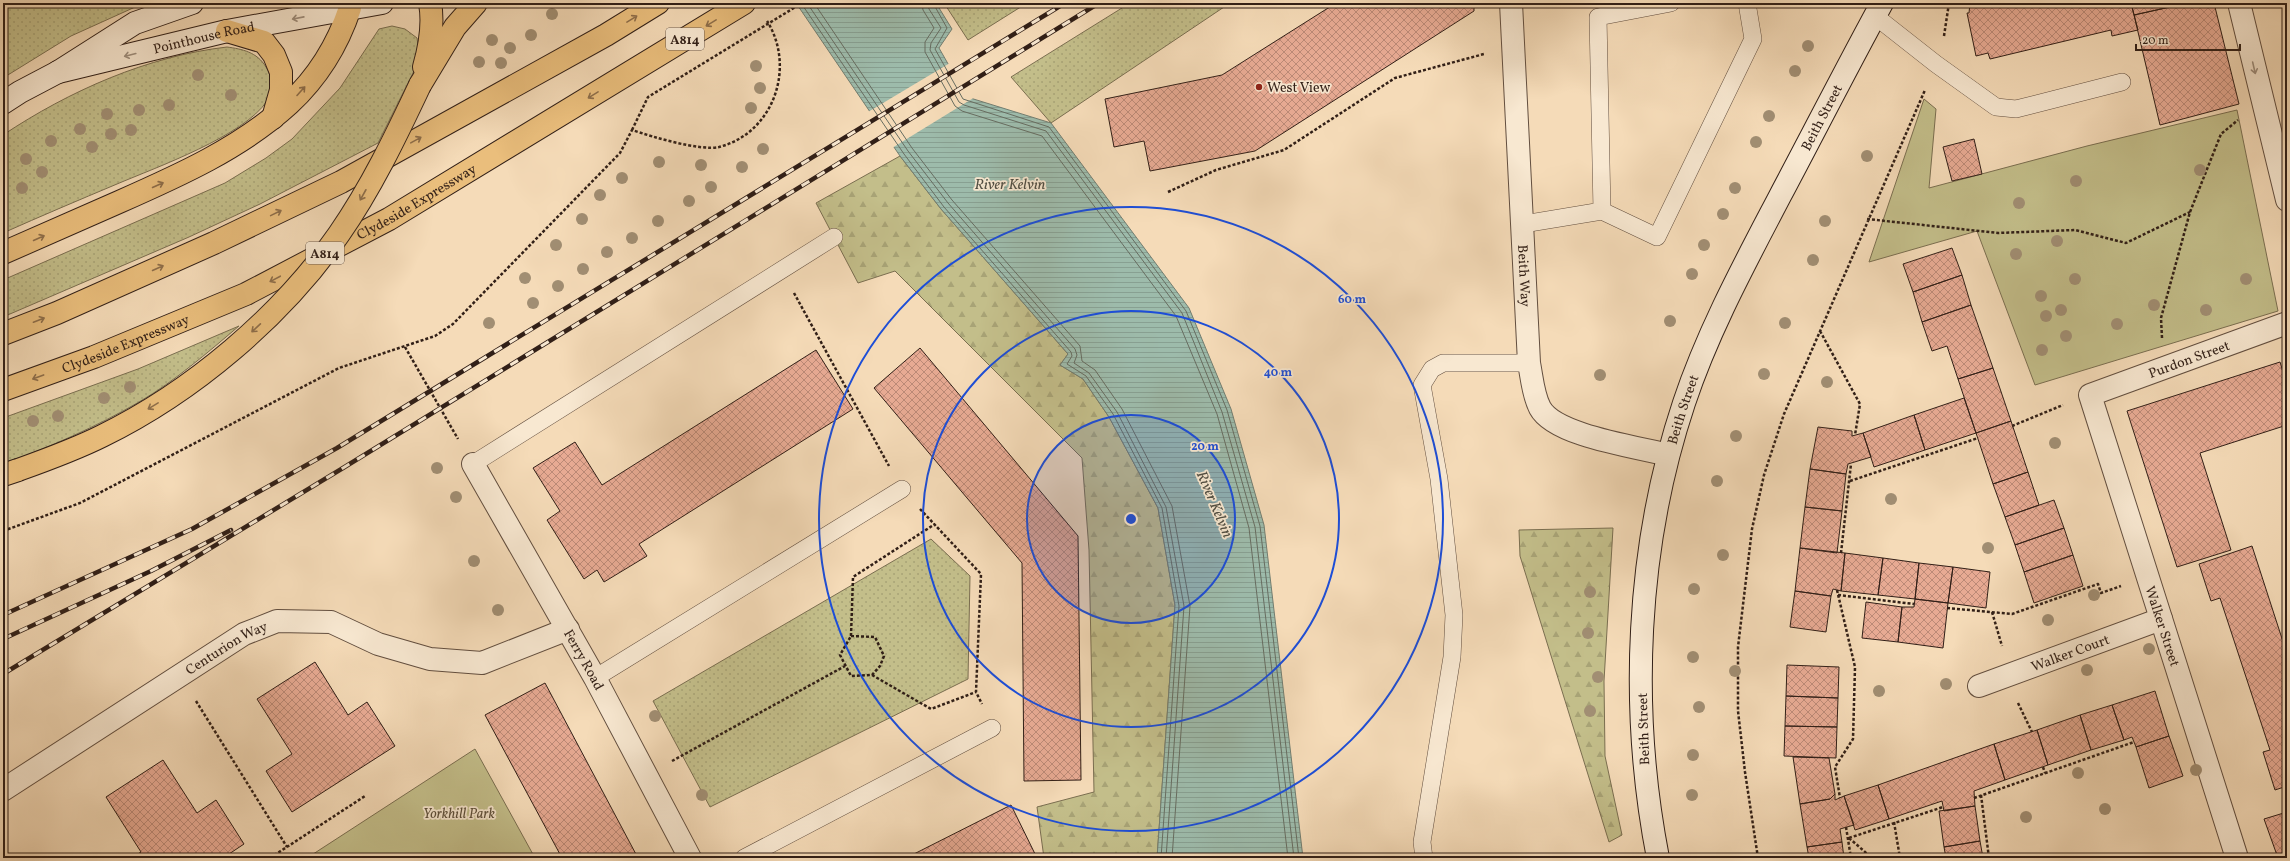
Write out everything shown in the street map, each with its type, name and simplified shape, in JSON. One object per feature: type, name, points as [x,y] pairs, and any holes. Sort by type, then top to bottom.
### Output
[{"type":"main road","points":[[420,85],[431,34],[432,16],[430,3]]},
{"type":"main road","points":[[420,85],[455,27],[476,3]]},
{"type":"main road","points":[[3,334],[57,313],[214,243],[342,182],[606,35],[658,3]]},
{"type":"main road","name":"Clydeside Expressway","points":[[3,390],[94,357],[246,294],[389,220],[744,3]]},
{"type":"main road","points":[[3,253],[172,179],[241,141],[273,118],[303,89],[329,56],[342,32],[349,6]]},
{"type":"main road","points":[[227,31],[264,42],[274,55],[280,72],[281,90],[273,118]]},
{"type":"main road","name":"A814","points":[[10,473],[64,454],[103,436],[184,388],[233,348],[275,310],[339,234],[399,130],[420,85]]},
{"type":"street","name":"Pointhouse Road","points":[[3,103],[20,92],[58,72],[135,23],[192,3]]},
{"type":"street","name":"Pointhouse Road","points":[[58,72],[227,31],[349,6],[382,3]]},
{"type":"street","name":"Beith Way","points":[[1511,3],[1529,363],[1533,387],[1540,409],[1556,424],[1576,433],[1668,454]]},
{"type":"street","points":[[2239,3],[2287,200]]},
{"type":"street","name":"Beith Street","points":[[1658,858],[1645,778],[1641,705],[1642,642],[1653,531],[1668,454],[1684,402],[1702,355],[1740,273],[1879,9]]},
{"type":"street","name":"Purdon Street","points":[[2090,395],[2163,370],[2287,323]]},
{"type":"street","name":"Walker Street","points":[[2090,395],[2237,858]]},
{"type":"street","name":"Ferry Road","points":[[473,464],[595,678],[690,858]]},
{"type":"street","name":"Walker Court","points":[[1979,686],[2161,619]]},
{"type":"street","name":"Centurion Way","points":[[3,790],[244,634],[277,621],[331,622],[378,644],[430,659],[482,663],[568,630]]},
{"type":"lane","points":[[1602,211],[1598,16],[1671,3]]},
{"type":"lane","points":[[1523,224],[1602,211],[1657,237],[1753,39],[1747,3]]},
{"type":"lane","points":[[1879,9],[1936,64],[1996,107],[2016,108],[2122,82]]},
{"type":"lane","points":[[473,464],[834,237]]},
{"type":"lane","points":[[1424,858],[1422,842],[1452,657],[1454,615],[1439,479],[1422,385],[1432,369],[1442,363],[1529,363]]},
{"type":"lane","points":[[595,678],[902,489]]},
{"type":"lane","points":[[744,858],[992,728]]},
{"type":"path","points":[[3,531],[80,503],[339,368],[435,336],[453,324],[620,152],[648,97],[802,3]]},
{"type":"path","points":[[1758,858],[1745,772],[1738,710],[1738,647],[1743,591],[1752,529],[1764,475],[1784,414],[1867,219],[1936,64],[1941,50],[1949,3]]},
{"type":"path","points":[[632,130],[657,138],[693,145],[718,147],[741,138],[758,125],[772,106],[780,77],[779,49],[774,32],[763,14]]},
{"type":"path","points":[[1168,192],[1216,170],[1284,150],[1396,78],[1514,46]]},
{"type":"path","points":[[2163,370],[2161,318],[2190,212],[2221,134],[2262,101]]},
{"type":"path","points":[[1867,219],[1998,233],[2075,230],[2126,243],[2190,212]]},
{"type":"path","points":[[1820,331],[1860,404],[1856,435]]},
{"type":"path","points":[[405,347],[473,464]]},
{"type":"path","points":[[2012,426],[2090,395]]},
{"type":"path","points":[[1850,481],[1978,438]]},
{"type":"path","points":[[1841,553],[1851,464]]},
{"type":"path","points":[[934,524],[853,577],[851,636],[840,655],[851,676],[872,676],[931,709],[976,692]]},
{"type":"path","points":[[1947,608],[2012,614],[2098,584],[2101,593],[2148,577]]},
{"type":"path","points":[[1837,590],[1856,667],[1853,739],[1836,767],[1840,798]]},
{"type":"path","points":[[1838,595],[1914,604]]},
{"type":"path","points":[[851,636],[875,637],[884,656],[880,666],[872,676]]},
{"type":"path","points":[[645,775],[845,666]]},
{"type":"path","points":[[179,675],[287,847]]},
{"type":"path","points":[[1974,798],[2134,742]]},
{"type":"path","points":[[2043,767],[2045,773]]},
{"type":"path","points":[[1980,795],[1989,858]]},
{"type":"path","points":[[270,858],[365,796]]},
{"type":"path","points":[[1849,838],[1943,807]]},
{"type":"path","points":[[1894,822],[1900,858]]},
{"type":"path","points":[[1846,827],[1849,838],[1851,858]]},
{"type":"path","points":[[1849,838],[1872,858]]},
{"type":"green space","points":[[3,3],[144,3],[71,36],[3,78]]},
{"type":"green space","points":[[944,3],[1027,3],[968,40]]},
{"type":"green space","points":[[1130,3],[1230,3],[1051,123],[1011,77]]},
{"type":"green space","points":[[392,26],[405,29],[417,38],[419,53],[414,71],[378,143],[260,204],[189,237],[3,317],[3,280],[225,183],[266,158],[292,139],[340,88],[379,29]]},
{"type":"green space","points":[[227,47],[249,52],[262,62],[268,71],[271,79],[271,92],[267,101],[256,114],[220,138],[198,149],[3,233],[3,135],[55,104],[110,78],[168,58]]},
{"type":"green space","points":[[1924,99],[1936,109],[1929,188],[2087,146],[2237,110],[2278,311],[2035,385],[1977,231],[1869,262]]},
{"type":"green space","points":[[900,156],[941,209],[1068,354],[1060,365],[1083,379],[1109,417],[1158,508],[1175,605],[1157,858],[1044,858],[1037,807],[1094,792],[1089,550],[1082,458],[895,271],[858,283],[816,203]]},
{"type":"green space","points":[[239,326],[178,376],[139,402],[72,436],[3,464],[3,418],[138,369]]},
{"type":"green space","points":[[1613,528],[1604,681],[1605,756],[1622,835],[1609,842],[1520,556],[1519,530]]},
{"type":"green space","points":[[931,539],[970,576],[968,679],[710,807],[653,701]]},
{"type":"green space","name":"Yorkhill Park","points":[[475,749],[535,858],[307,858]]},
{"type":"water","name":"River Kelvin","points":[[796,3],[936,3],[952,29],[939,48],[967,97],[1051,123],[1189,308],[1231,409],[1264,525],[1303,858],[1157,858],[1175,605],[1158,508],[1109,417],[1083,379],[1060,365],[1068,354],[941,209],[900,156]]},
{"type":"pier","points":[[950,63],[968,95],[975,97],[892,148],[868,112]]},
{"type":"building","name":"West View","points":[[1336,3],[1474,3],[1474,11],[1255,151],[1150,171],[1144,141],[1114,147],[1105,99],[1222,75]]},
{"type":"building","points":[[1970,3],[2131,3],[2138,30],[2112,36],[2111,30],[1990,59],[1988,53],[1976,56],[1967,13],[1969,13]]},
{"type":"building","points":[[2131,3],[2188,3],[2134,15]]},
{"type":"building","points":[[2188,3],[2214,3],[2239,104],[2160,125],[2134,15]]},
{"type":"building","points":[[1974,139],[1982,174],[1952,181],[1943,147]]},
{"type":"building","points":[[1952,248],[1962,275],[1913,292],[1903,264]]},
{"type":"building","points":[[1962,275],[1971,305],[1922,322],[1913,292]]},
{"type":"building","points":[[1971,305],[1993,368],[1958,379],[1947,346],[1932,351],[1922,322]]},
{"type":"building","points":[[920,348],[1078,536],[1081,780],[1024,781],[1022,563],[874,388]]},
{"type":"building","points":[[816,350],[853,409],[639,544],[647,556],[604,582],[597,570],[584,579],[547,520],[560,511],[533,468],[575,442],[602,485]]},
{"type":"building","points":[[2280,362],[2287,385],[2287,425],[2200,453],[2231,550],[2177,567],[2127,411]]},
{"type":"building","points":[[1993,368],[2011,421],[1976,433],[1958,379]]},
{"type":"building","points":[[1964,398],[1976,433],[1925,450],[1914,415]]},
{"type":"building","points":[[1914,415],[1925,450],[1874,467],[1863,433]]},
{"type":"building","points":[[2011,421],[2028,472],[1993,484],[1976,433]]},
{"type":"building","points":[[1818,427],[1852,431],[1852,436],[1863,433],[1871,457],[1848,464],[1846,474],[1810,469]]},
{"type":"building","points":[[1810,469],[1846,474],[1842,511],[1805,507]]},
{"type":"building","points":[[2028,472],[2039,505],[2005,517],[1993,484]]},
{"type":"building","points":[[2054,500],[2064,528],[2015,545],[2005,517]]},
{"type":"building","points":[[1805,507],[1842,511],[1837,553],[1800,548]]},
{"type":"building","points":[[2064,528],[2073,555],[2024,572],[2015,545]]},
{"type":"building","points":[[2252,546],[2287,654],[2287,786],[2275,790],[2263,752],[2270,750],[2220,598],[2211,601],[2199,564]]},
{"type":"building","points":[[1800,548],[1845,553],[1841,591],[1833,589],[1831,596],[1795,591]]},
{"type":"building","points":[[1845,553],[1883,558],[1878,595],[1841,591]]},
{"type":"building","points":[[2073,555],[2083,586],[2034,603],[2024,572]]},
{"type":"building","points":[[1883,558],[1919,563],[1915,599],[1878,595]]},
{"type":"building","points":[[1919,563],[1953,567],[1948,603],[1915,599]]},
{"type":"building","points":[[1953,567],[1990,572],[1986,608],[1948,603]]},
{"type":"building","points":[[1795,591],[1831,596],[1826,632],[1790,627]]},
{"type":"building","points":[[1915,599],[1948,603],[1943,648],[1898,642],[1902,607],[1914,607]]},
{"type":"building","points":[[1866,602],[1902,607],[1898,642],[1862,638]]},
{"type":"building","points":[[315,662],[348,715],[367,702],[395,746],[292,812],[266,771],[292,754],[257,699]]},
{"type":"building","points":[[1787,665],[1839,667],[1838,698],[1786,696]]},
{"type":"building","points":[[545,683],[638,858],[562,858],[485,715]]},
{"type":"building","points":[[2155,691],[2169,736],[2136,747],[2132,737],[2124,740],[2112,705]]},
{"type":"building","points":[[1786,696],[1838,698],[1837,727],[1785,726]]},
{"type":"building","points":[[2112,705],[2124,740],[2091,750],[2080,715]]},
{"type":"building","points":[[2080,715],[2091,750],[2048,765],[2037,730]]},
{"type":"building","points":[[1785,726],[1837,727],[1836,758],[1784,756]]},
{"type":"building","points":[[2037,730],[2048,765],[2005,780],[1994,744]]},
{"type":"building","points":[[2169,736],[2183,776],[2149,788],[2136,747]]},
{"type":"building","points":[[1994,744],[2005,780],[1974,791],[1975,806],[1944,811],[1942,801],[1889,819],[1878,785]]},
{"type":"building","points":[[1793,757],[1829,758],[1835,794],[1830,799],[1800,804]]},
{"type":"building","points":[[163,760],[197,813],[216,800],[244,844],[223,858],[131,858],[141,852],[106,797]]},
{"type":"building","points":[[1878,785],[1889,819],[1855,830],[1844,796]]},
{"type":"building","points":[[1835,794],[1835,800],[1844,796],[1854,825],[1840,829],[1842,842],[1807,847],[1800,804],[1830,799]]},
{"type":"building","points":[[1011,805],[1037,858],[906,858]]},
{"type":"building","points":[[1975,806],[1980,841],[1944,847],[1939,811]]},
{"type":"building","points":[[2287,812],[2287,858],[2278,858],[2264,819]]},
{"type":"building","points":[[1980,841],[1983,858],[1946,858],[1944,847]]},
{"type":"building","points":[[1842,842],[1844,858],[1809,858],[1807,847]]},
{"type":"building","points":[[2115,854],[2154,858],[2115,858]]},
{"type":"railway","points":[[3,615],[192,529],[337,448],[1065,3]]},
{"type":"railway","points":[[3,674],[343,468],[1099,3]]},
{"type":"railway","points":[[3,639],[151,571],[231,530]]},
{"type":"place","name":"West View","points":[[1259,87]]}]
